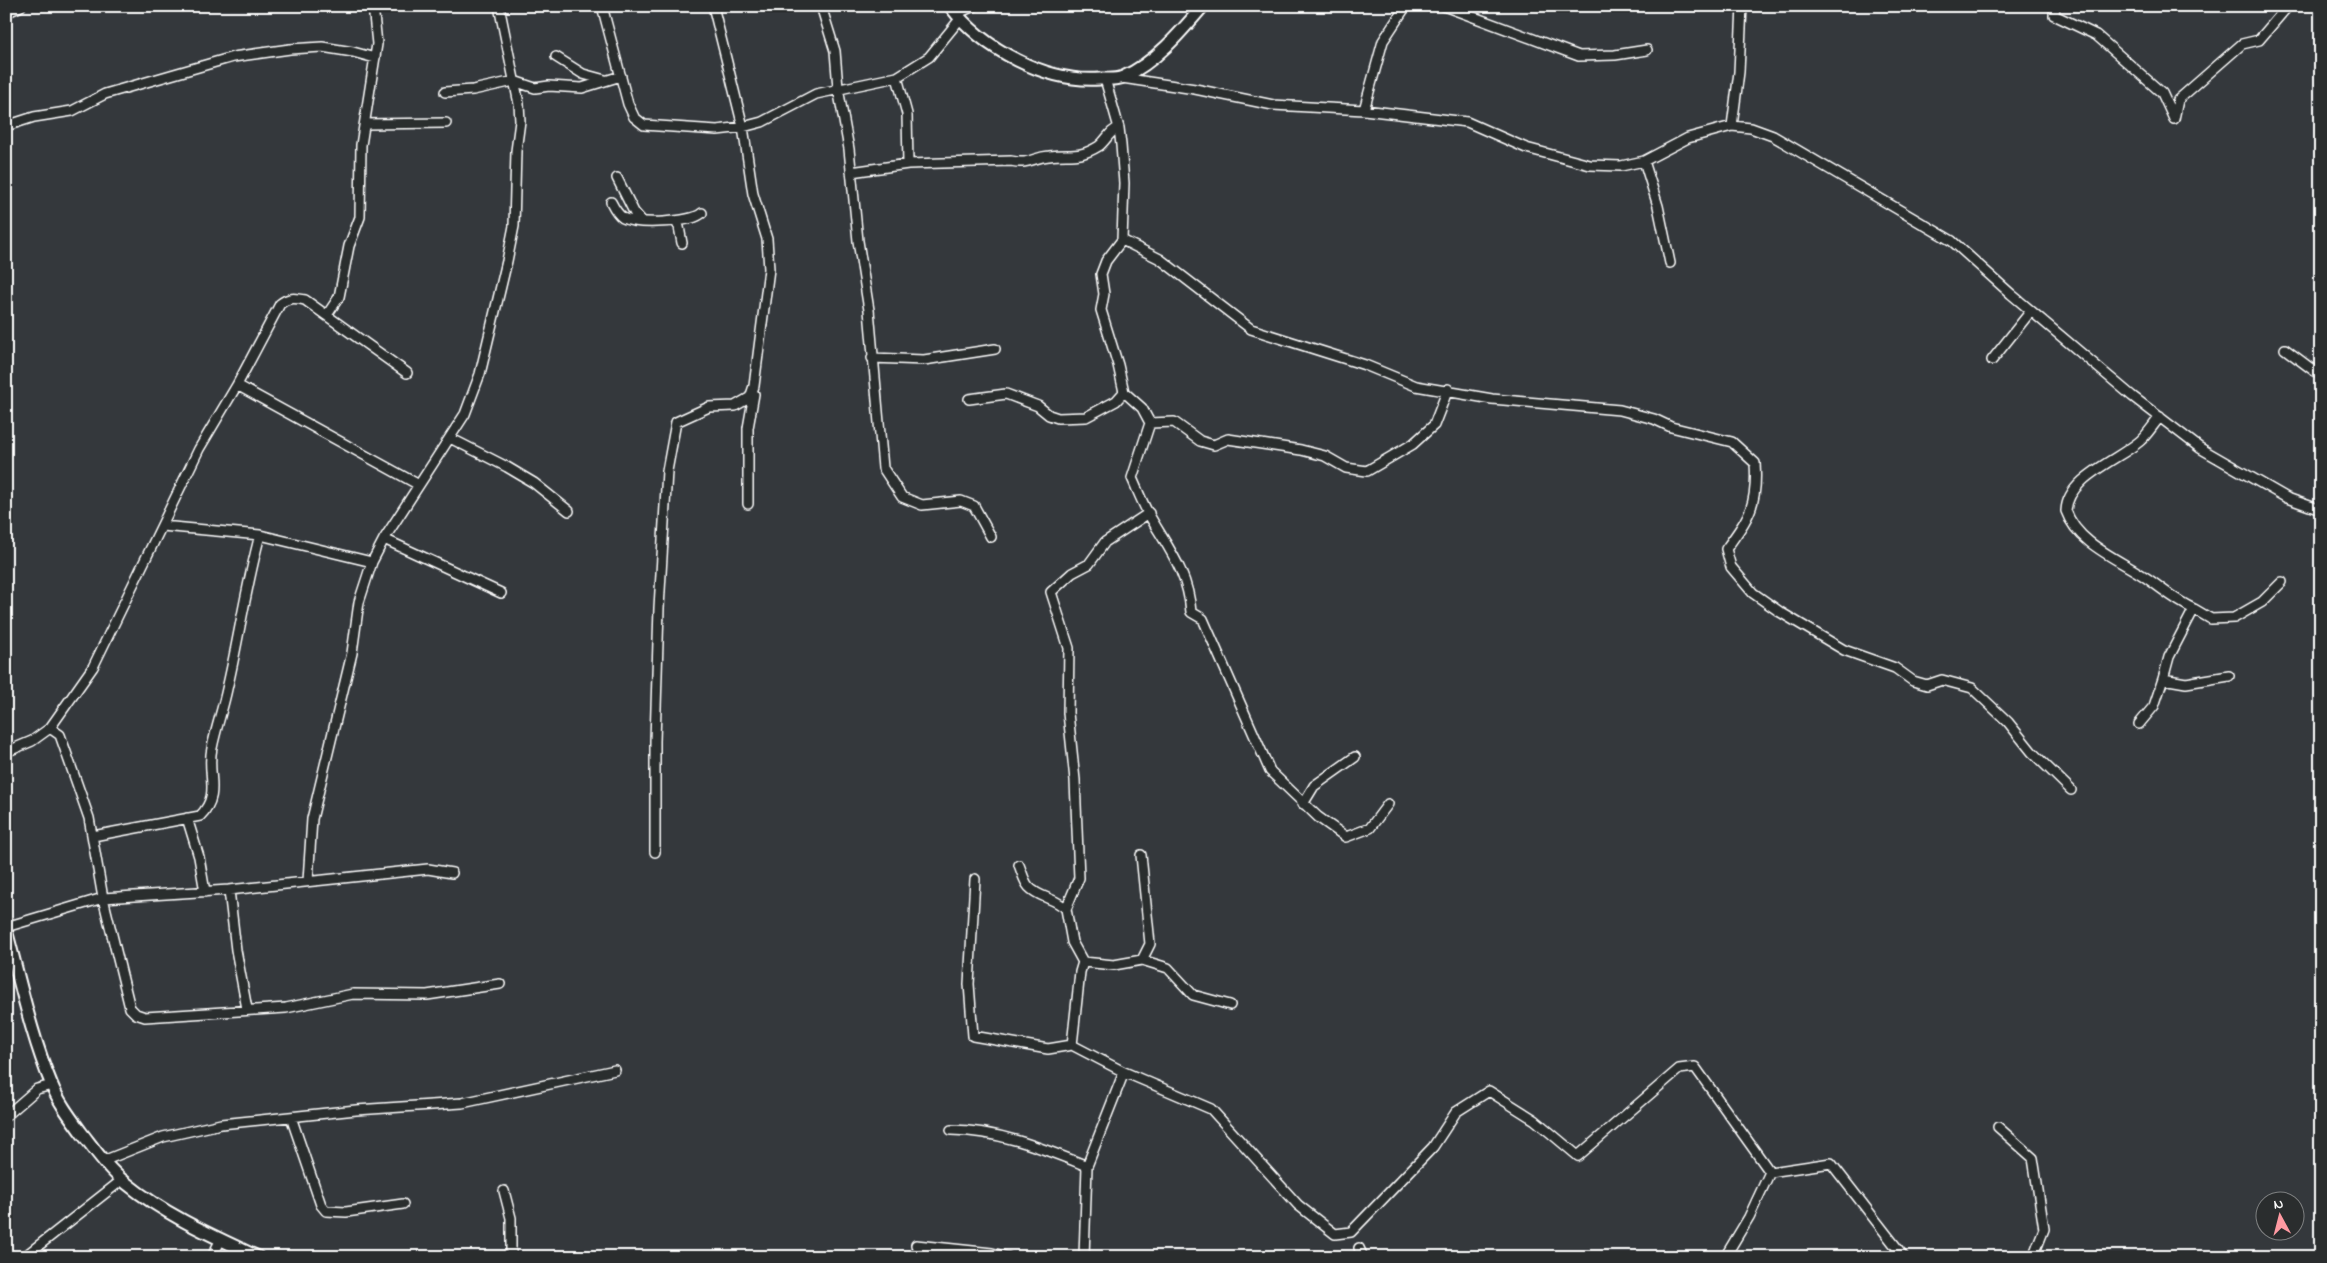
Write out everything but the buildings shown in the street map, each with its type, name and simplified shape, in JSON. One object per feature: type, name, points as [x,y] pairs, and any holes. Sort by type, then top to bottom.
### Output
[{"type":"street","points":[[6,13],[21,6]]},
{"type":"street","points":[[327,315],[339,297],[349,246],[360,217],[360,176],[376,44],[373,6]]},
{"type":"street","points":[[308,881],[312,819],[352,653],[359,602],[372,562],[384,539],[465,414],[480,374],[514,226],[516,151],[520,121],[519,104],[499,6]]},
{"type":"street","points":[[602,6],[628,104],[634,117],[644,125],[717,130],[743,127],[762,122],[816,94],[897,77],[929,56],[956,13],[974,6]]},
{"type":"street","points":[[713,6],[743,127],[753,194],[767,239],[769,269],[754,386],[754,401],[748,428],[748,504]]},
{"type":"street","points":[[820,6],[835,51],[838,88],[851,172],[883,468],[902,497],[922,505],[961,501],[974,506],[991,537]]},
{"type":"street","points":[[1122,78],[1158,54],[1203,6]]},
{"type":"street","points":[[1364,110],[1383,41],[1406,6]]},
{"type":"street","points":[[1444,6],[1579,56],[1615,55],[1647,50]]},
{"type":"street","points":[[1732,126],[1740,72],[1742,6]]},
{"type":"street","points":[[2056,6],[2054,16],[2096,35],[2162,93],[2174,119],[2178,100],[2242,44],[2259,40],[2288,6]]},
{"type":"street","points":[[956,13],[980,37],[1016,61],[1060,75],[1089,80],[1122,78],[1196,89],[1273,105],[1364,110],[1467,122],[1526,148],[1590,165],[1621,166],[1644,161],[1688,138],[1732,126],[1751,128],[1773,136],[1952,241],[2031,311],[2200,448],[2245,476],[2287,498],[2321,510]]},
{"type":"street","points":[[6,126],[34,117],[72,112],[105,94],[233,57],[290,49],[322,47],[375,58]]},
{"type":"street","points":[[556,56],[583,74],[605,80]]},
{"type":"street","points":[[444,92],[473,90],[514,81],[535,88],[549,86],[582,88],[621,76]]},
{"type":"street","points":[[897,77],[906,114],[908,164]]},
{"type":"street","points":[[1105,79],[1119,128],[1124,183],[1122,240],[1106,261],[1101,274],[1104,294],[1101,310],[1118,365],[1119,379],[1124,392],[1142,408],[1150,424],[1132,478],[1149,513],[1169,544],[1182,570],[1190,594],[1191,612],[1202,619],[1270,771],[1303,804],[1346,837],[1370,828],[1388,804]]},
{"type":"street","points":[[365,124],[446,123]]},
{"type":"street","points":[[851,172],[908,164],[1012,160],[1024,164],[1049,156],[1069,157],[1085,154],[1101,145],[1115,129],[1119,128]]},
{"type":"street","points":[[1644,161],[1658,206],[1670,263]]},
{"type":"street","points":[[617,178],[634,212],[641,220]]},
{"type":"street","points":[[611,202],[616,212],[623,218],[641,220],[676,222],[698,216],[702,212]]},
{"type":"street","points":[[676,222],[679,227],[682,243]]},
{"type":"street","points":[[1122,240],[1160,259],[1252,329],[1365,365],[1416,386],[1492,399],[1620,410],[1654,419],[1671,427],[1732,442],[1755,464],[1756,485],[1751,513],[1726,549],[1731,567],[1753,593],[1780,612],[1844,650],[1895,668],[1913,681],[1927,685],[1942,680],[1972,688],[2008,722],[2032,752],[2071,790]]},
{"type":"street","points":[[6,752],[32,741],[50,728],[94,667],[199,449],[237,385],[275,312],[285,300],[294,298],[305,300],[407,373]]},
{"type":"street","points":[[1992,360],[2031,311]]},
{"type":"street","points":[[872,358],[924,360],[995,349]]},
{"type":"street","points":[[2285,349],[2321,376]]},
{"type":"street","points":[[237,385],[419,485]]},
{"type":"street","points":[[655,852],[655,741],[659,608],[667,471],[673,436],[676,422],[709,407],[735,406],[749,398],[749,401],[754,386]]},
{"type":"street","points":[[1150,424],[1174,422],[1200,441],[1214,445],[1228,439],[1301,450],[1325,456],[1346,468],[1367,471],[1413,444],[1434,425],[1448,390]]},
{"type":"street","points":[[969,399],[1006,394],[1038,406],[1049,415],[1058,418],[1086,417],[1116,401],[1124,392]]},
{"type":"street","points":[[2160,417],[2140,441],[2107,463],[2075,488],[2069,497],[2066,511],[2078,530],[2103,552],[2149,579],[2178,602],[2211,619],[2234,618],[2262,602],[2282,582]]},
{"type":"street","points":[[450,438],[534,483],[569,510]]},
{"type":"street","points":[[1066,909],[1079,878],[1075,780],[1068,712],[1069,648],[1051,592],[1072,573],[1089,564],[1105,542],[1149,513]]},
{"type":"street","points":[[162,526],[260,535],[372,562]]},
{"type":"street","points":[[93,836],[200,816],[210,806],[213,793],[212,748],[228,687],[247,583],[260,535]]},
{"type":"street","points":[[384,539],[501,593]]},
{"type":"street","points":[[2139,724],[2154,706],[2169,657],[2194,609]]},
{"type":"street","points":[[2163,679],[2186,683],[2229,676]]},
{"type":"street","points":[[50,728],[60,735],[63,742],[93,836],[103,898],[130,1008],[136,1014],[145,1017],[286,1008],[353,994],[427,995],[500,984]]},
{"type":"street","points":[[1303,804],[1314,786],[1355,757]]},
{"type":"street","points":[[187,818],[199,857],[204,892]]},
{"type":"street","points":[[1141,855],[1150,944],[1142,960]]},
{"type":"street","points":[[1019,865],[1028,887],[1060,902],[1066,909],[1072,942],[1083,962],[1080,972],[1072,1044]]},
{"type":"street","points":[[258,1257],[160,1207],[122,1180],[103,1161],[70,1116],[52,1085],[37,1043],[6,929],[103,898],[229,890],[428,869],[452,873]]},
{"type":"street","points":[[975,878],[969,984],[973,1036],[1048,1049],[1072,1044],[1124,1072],[1211,1109],[1298,1205],[1335,1234],[1351,1232],[1433,1147],[1456,1112],[1489,1091],[1535,1120],[1578,1156],[1679,1069],[1695,1067],[1770,1172]]},
{"type":"street","points":[[229,890],[236,950],[247,1009]]},
{"type":"street","points":[[1083,962],[1114,965],[1142,960],[1168,968],[1193,995],[1230,1004]]},
{"type":"street","points":[[103,1161],[163,1137],[221,1124],[291,1116],[462,1103],[616,1070]]},
{"type":"street","points":[[1084,1257],[1087,1166],[1124,1072]]},
{"type":"street","points":[[6,1116],[37,1089],[52,1085]]},
{"type":"street","points":[[291,1116],[321,1205],[326,1211],[346,1212],[404,1204]]},
{"type":"street","points":[[1998,1127],[2034,1158],[2044,1229],[2033,1257]]},
{"type":"street","points":[[951,1130],[977,1130],[1043,1148],[1087,1166]]},
{"type":"street","points":[[1770,1172],[1831,1163],[1904,1257]]},
{"type":"street","points":[[1725,1257],[1749,1217],[1770,1172]]},
{"type":"street","points":[[24,1257],[122,1180]]},
{"type":"street","points":[[504,1191],[511,1218],[511,1257]]},
{"type":"street","points":[[212,1257],[220,1239]]},
{"type":"street","points":[[916,1245],[1008,1257]]}]
